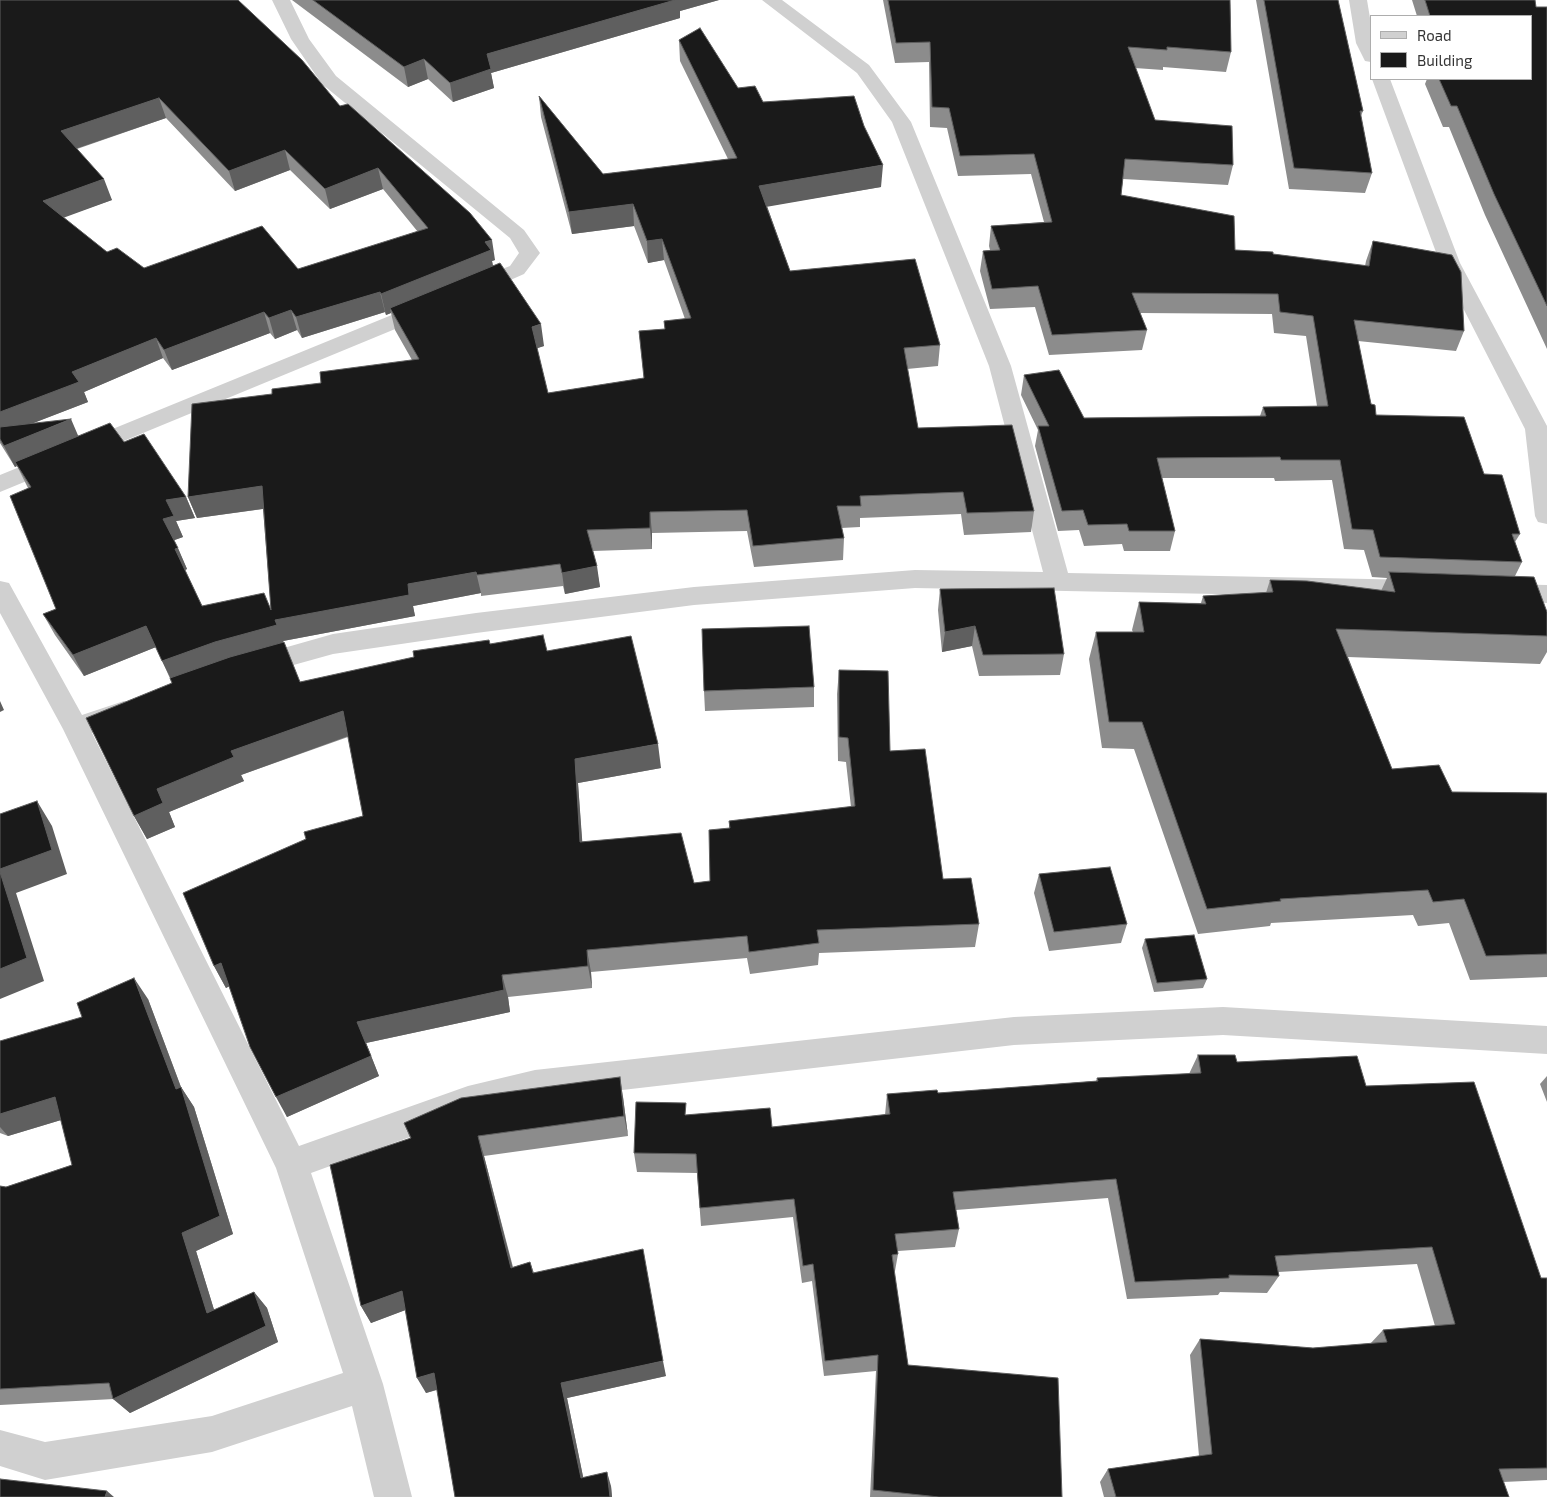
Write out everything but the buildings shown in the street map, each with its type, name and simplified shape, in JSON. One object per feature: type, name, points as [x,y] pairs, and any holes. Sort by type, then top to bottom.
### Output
[{"type":"street","points":[[0,484],[517,270],[530,252],[517,234],[329,80],[300,39],[281,0]]},
{"type":"street","points":[[770,0],[863,69],[901,122],[1000,366],[1058,581]]},
{"type":"street","points":[[1358,0],[1365,43],[1370,55]]},
{"type":"street","points":[[1381,80],[1450,263],[1537,429],[1547,516]]},
{"type":"street","points":[[233,672],[334,644],[476,623],[694,596],[915,579],[1440,590]]},
{"type":"street","points":[[0,590],[76,728],[291,1164],[365,1384],[393,1497]]},
{"type":"street","points":[[1479,592],[1547,594]]},
{"type":"street","points":[[76,728],[150,702]]},
{"type":"street","points":[[291,1164],[468,1101],[535,1085],[1014,1031],[1223,1021],[1547,1040]]},
{"type":"street","points":[[0,1448],[45,1461],[212,1434],[365,1384]]}]
